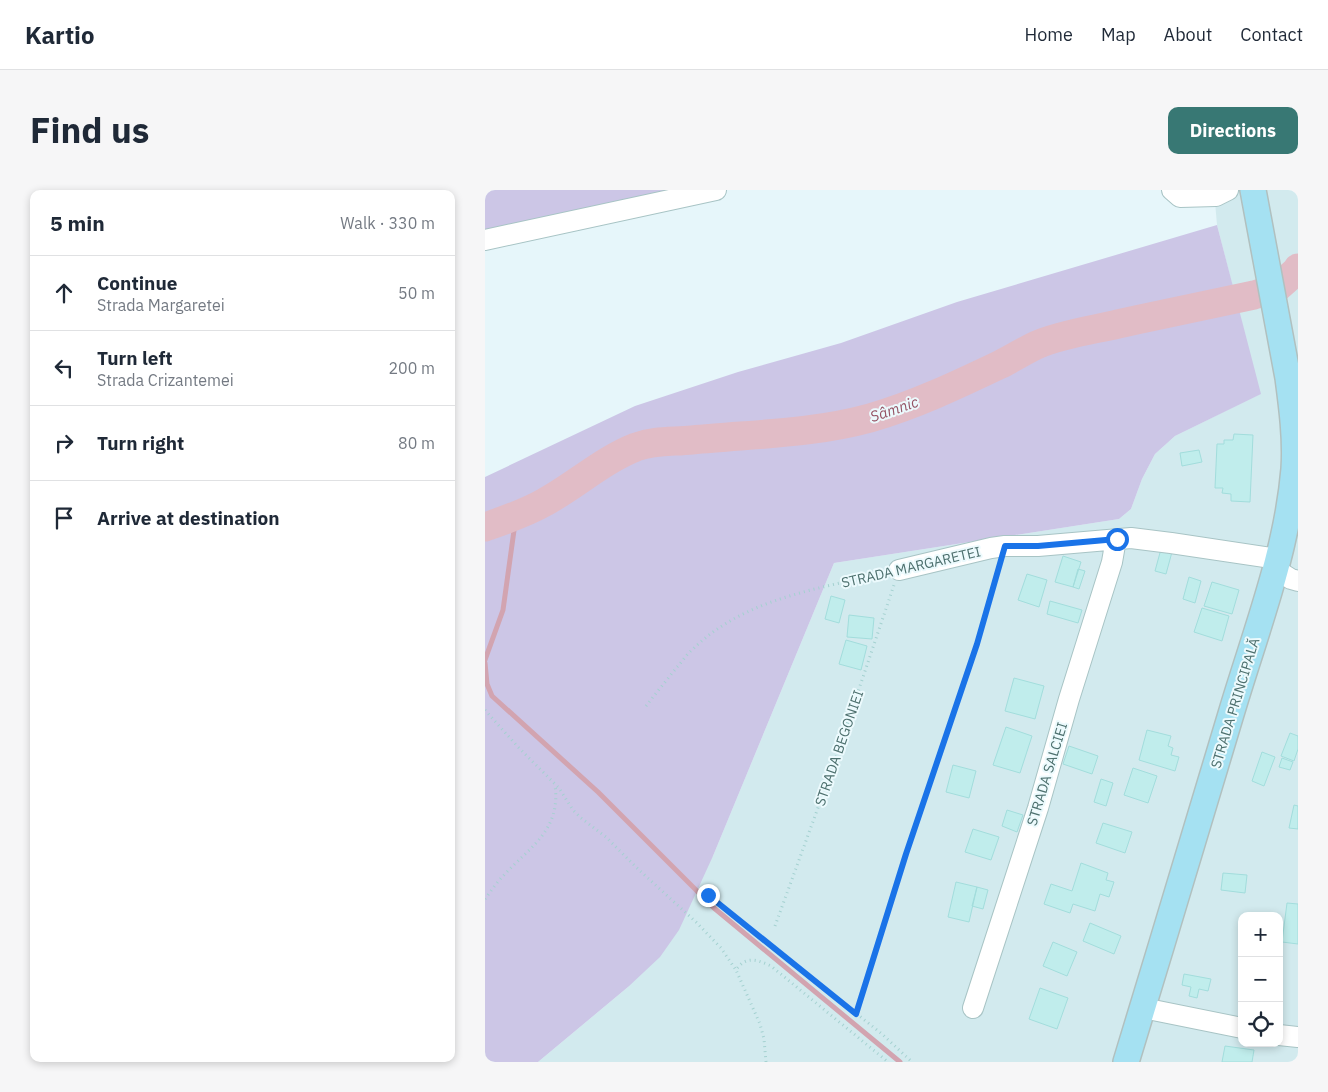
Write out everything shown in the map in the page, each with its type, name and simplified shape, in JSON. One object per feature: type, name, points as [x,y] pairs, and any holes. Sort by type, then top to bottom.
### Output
[{"type":"main road","name":"STRADA PRINCIPALĂ","points":[[1126,1062],[1234,705],[1283,552],[1294,467],[1294,434],[1288,378],[1253,190]]},
{"type":"street","points":[[485,240],[716,190]]},
{"type":"street","points":[[1172,190],[1180,197],[1216,196],[1229,190]]},
{"type":"street","name":"STRADA MARGARETEI","points":[[899,570],[1005,546],[1048,546],[1131,538],[1283,552],[1298,581]]},
{"type":"street","name":"STRADA SALCIEI","points":[[973,1008],[1038,808],[1069,699],[1112,562],[1117,539]]},
{"type":"street","points":[[1143,1008],[1238,1027]]},
{"type":"street","points":[[1283,1035],[1298,1037]]},
{"type":"path","points":[[856,1014],[906,854],[977,644],[1005,546]]},
{"type":"path","name":"STRADA MARGARETEI","points":[[646,706],[691,650],[711,633],[737,617],[761,605],[791,595],[899,570]]},
{"type":"path","name":"STRADA BEGONIEI","points":[[775,926],[831,772],[899,570]]},
{"type":"path","points":[[485,710],[555,784],[573,810],[606,836],[721,948],[736,970],[759,1024],[764,1039],[766,1062]]},
{"type":"path","points":[[485,899],[503,875],[532,848],[543,834],[555,810],[557,798],[555,784]]},
{"type":"path","points":[[708,895],[882,1034],[912,1062]]},
{"type":"path","points":[[736,970],[740,964],[751,959],[759,960],[771,966],[888,1062]]},
{"type":"shaded area","points":[[485,190],[672,190],[485,230]]},
{"type":"shaded area","points":[[1214,190],[1298,190],[1298,1062],[538,1062],[628,987],[713,856],[834,563],[1119,519],[1131,509],[1142,479],[1155,454],[1175,436],[1260,394],[1217,225]]},
{"type":"shaded area","points":[[1217,225],[1261,394],[1175,436],[1155,454],[1142,479],[1131,509],[1119,519],[834,563],[713,856],[679,930],[660,957],[628,987],[538,1062],[485,1062],[485,477],[635,406],[738,372],[841,343],[957,302]]},
{"type":"building","points":[[1234,434],[1253,435],[1250,502],[1231,501],[1231,494],[1222,493],[1223,488],[1215,488],[1217,444],[1224,444],[1224,440],[1233,440]]},
{"type":"building","points":[[1199,450],[1202,462],[1182,466],[1180,453]]},
{"type":"building","points":[[1161,549],[1172,552],[1166,574],[1155,571]]},
{"type":"building","points":[[1063,556],[1081,562],[1073,587],[1055,582]]},
{"type":"building","points":[[1078,569],[1085,571],[1079,589],[1073,587]]},
{"type":"building","points":[[1027,574],[1047,580],[1039,607],[1018,600]]},
{"type":"building","points":[[1189,577],[1201,581],[1195,603],[1183,599]]},
{"type":"building","points":[[1212,582],[1239,590],[1232,614],[1204,606]]},
{"type":"building","points":[[831,596],[845,600],[839,623],[825,619]]},
{"type":"building","points":[[1050,601],[1082,610],[1078,623],[1047,614]]},
{"type":"building","points":[[1202,608],[1229,616],[1222,641],[1194,632]]},
{"type":"building","points":[[849,615],[874,618],[872,639],[847,637]]},
{"type":"building","points":[[846,640],[867,646],[861,670],[839,664]]},
{"type":"building","points":[[1014,678],[1044,686],[1035,719],[1005,711]]},
{"type":"building","points":[[1006,727],[1032,736],[1020,773],[993,765]]},
{"type":"building","points":[[1147,730],[1171,736],[1168,746],[1173,748],[1171,755],[1179,757],[1175,771],[1139,760]]},
{"type":"building","points":[[1290,733],[1298,736],[1298,749],[1294,761],[1281,756]]},
{"type":"building","points":[[1069,746],[1098,756],[1092,774],[1063,764]]},
{"type":"building","points":[[1262,752],[1275,757],[1264,786],[1252,781]]},
{"type":"building","points":[[1282,758],[1293,762],[1290,770],[1279,767]]},
{"type":"building","points":[[953,765],[976,771],[969,798],[946,792]]},
{"type":"building","points":[[1133,768],[1157,776],[1148,803],[1124,795]]},
{"type":"building","points":[[1101,779],[1113,783],[1106,806],[1094,802]]},
{"type":"building","points":[[1294,805],[1298,806],[1298,829],[1289,828]]},
{"type":"building","points":[[1007,810],[1023,815],[1017,832],[1002,826]]},
{"type":"building","points":[[1103,823],[1132,832],[1125,853],[1096,843]]},
{"type":"building","points":[[973,829],[999,837],[991,860],[965,852]]},
{"type":"building","points":[[1081,863],[1108,873],[1106,880],[1114,882],[1109,897],[1100,894],[1095,911],[1073,904],[1070,913],[1044,904],[1051,884],[1072,891]]},
{"type":"building","points":[[1223,873],[1247,875],[1245,893],[1221,890]]},
{"type":"building","points":[[956,882],[977,887],[969,922],[948,917]]},
{"type":"building","points":[[977,887],[988,890],[983,909],[972,906]]},
{"type":"building","points":[[1287,903],[1298,904],[1298,944],[1283,942]]},
{"type":"building","points":[[1090,923],[1121,936],[1114,954],[1083,941]]},
{"type":"building","points":[[1053,942],[1077,952],[1067,976],[1043,966]]},
{"type":"building","points":[[1184,974],[1211,979],[1208,991],[1199,989],[1197,998],[1189,996],[1191,987],[1182,985]]},
{"type":"building","points":[[1040,988],[1068,998],[1057,1029],[1029,1019]]},
{"type":"building","points":[[1225,1046],[1254,1050],[1252,1062],[1222,1062]]},
{"type":"waterway","name":"Sâmnic","points":[[485,527],[538,506],[612,459],[636,447],[657,442],[804,430],[870,418],[936,394],[1048,341],[1078,332],[1254,295],[1277,288],[1298,268]]},
{"type":"waterway","points":[[485,660],[503,610],[516,516]]},
{"type":"waterway","points":[[485,663],[487,684],[492,696],[598,792],[714,908],[900,1062]]},
{"type":"route","points":[[708,895],[856,1014],[906,854],[977,644],[1005,546],[1058,545],[1117,539]]}]
